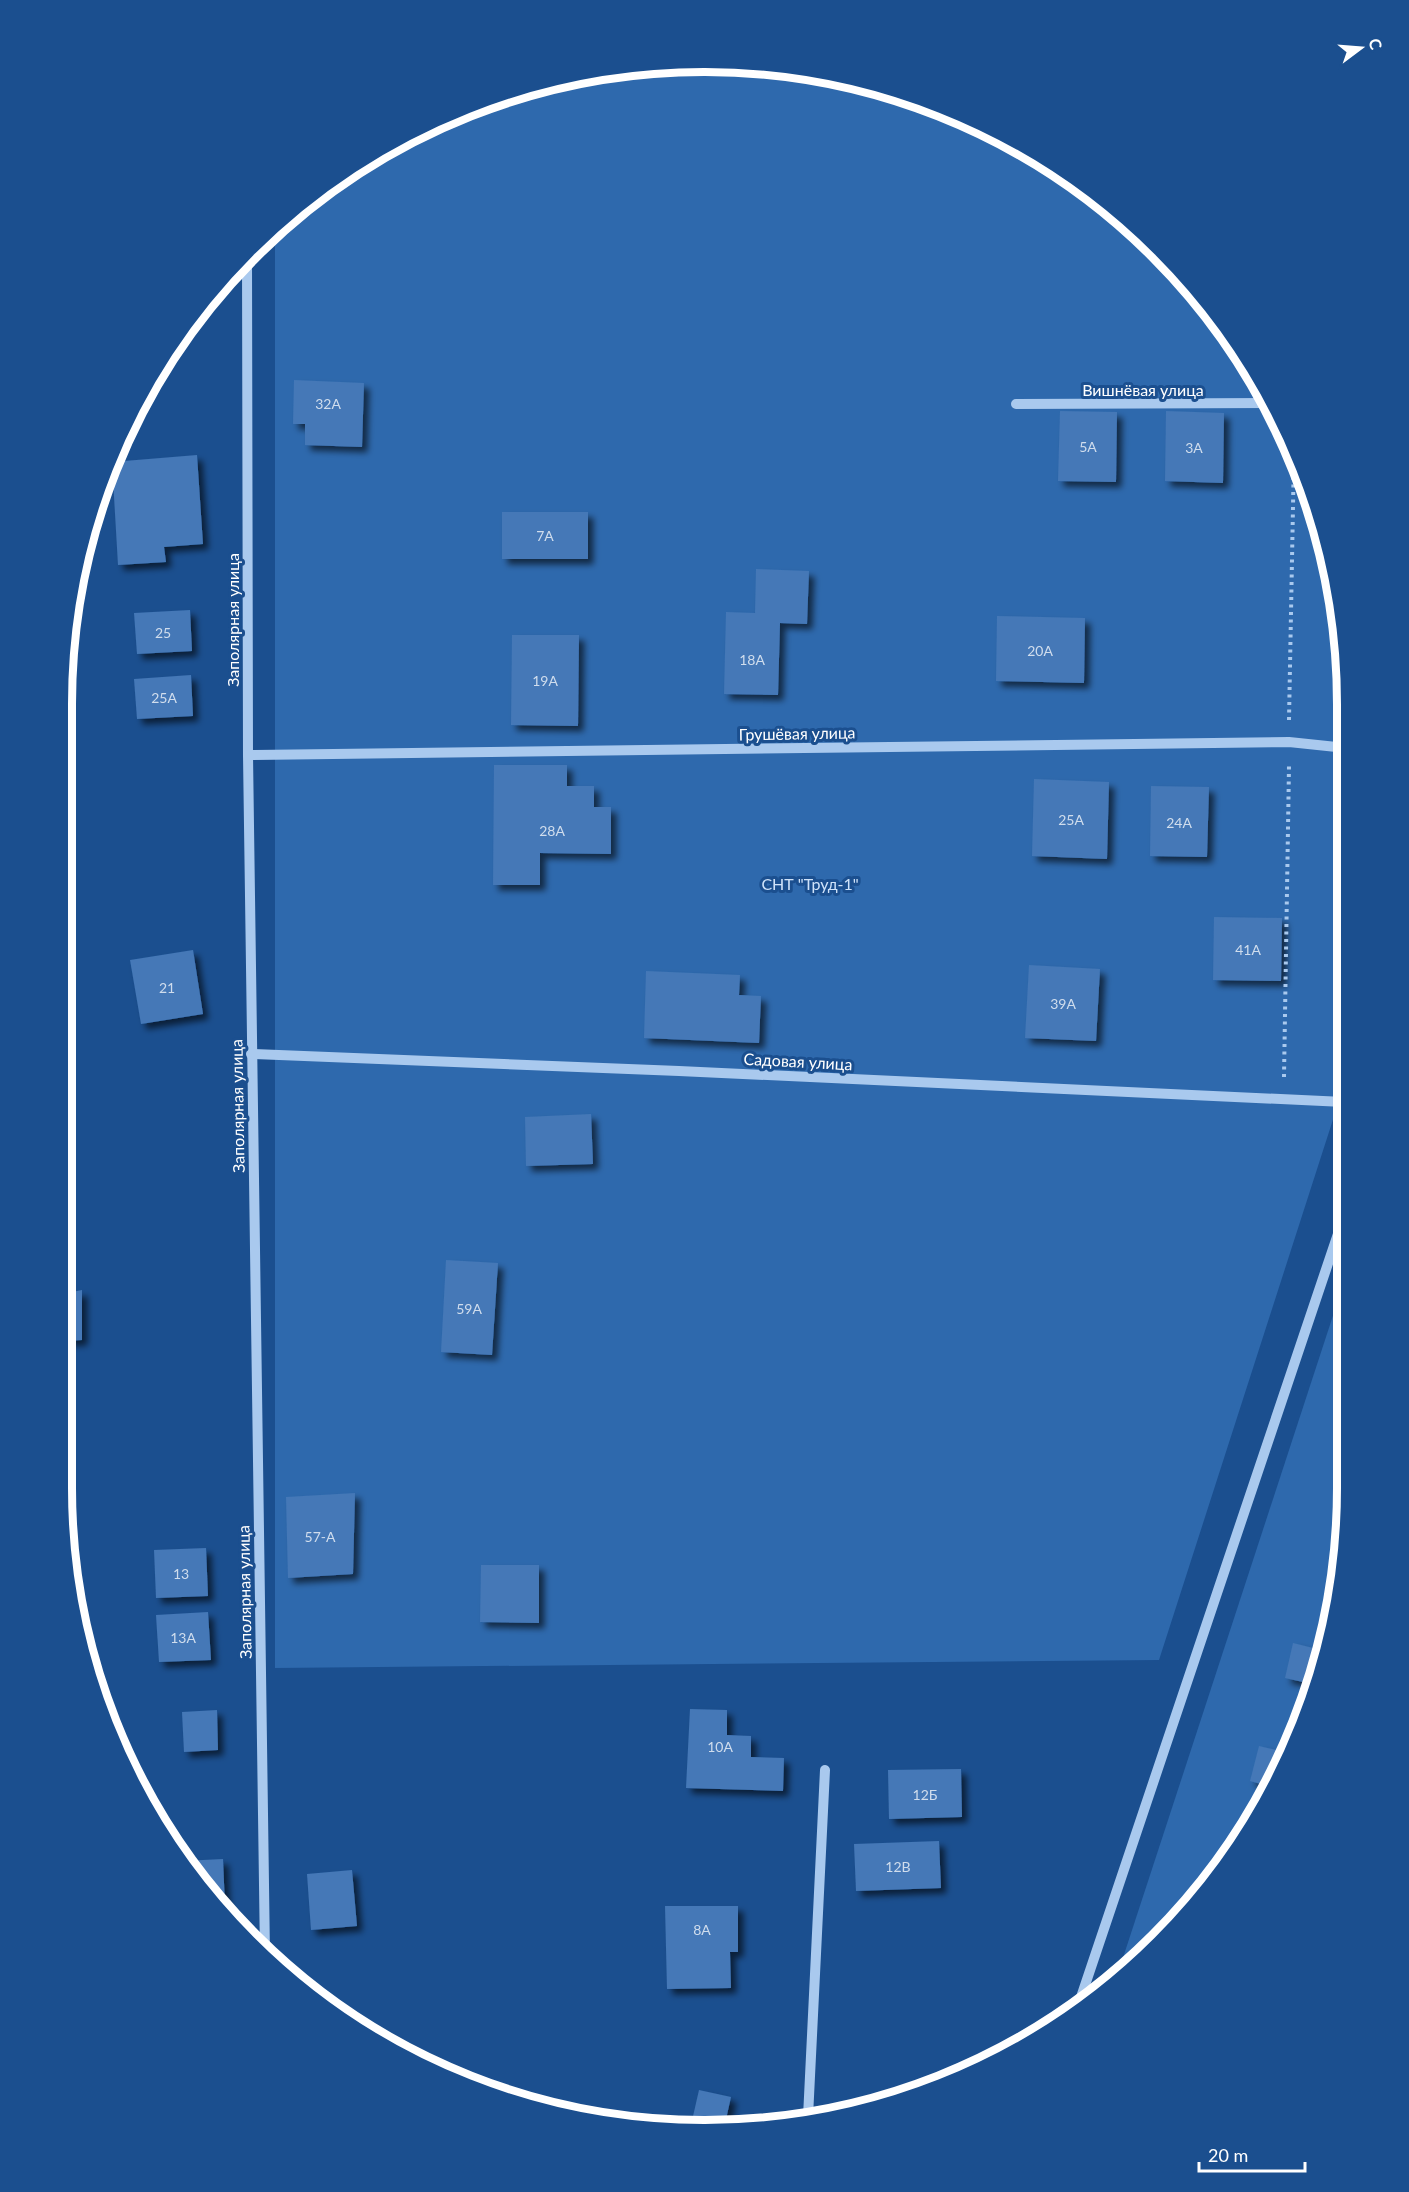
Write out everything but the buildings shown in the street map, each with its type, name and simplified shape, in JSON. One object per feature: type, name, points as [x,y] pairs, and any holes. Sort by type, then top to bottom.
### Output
[{"type":"street","name":"Заполярная улица","points":[[247,268],[251,1054],[265,1942]]},
{"type":"street","name":"Вишнёвая улица","points":[[1016,404],[1261,404]]},
{"type":"street","name":"Грушёвая улица","points":[[248,755],[1289,742],[1337,747]]},
{"type":"street","name":"Садовая улица","points":[[251,1054],[691,1071],[1337,1102]]},
{"type":"street","points":[[1082,1995],[1337,1237]]},
{"type":"street","points":[[808,2111],[825,1770]]},
{"type":"path","points":[[1283,1100],[1294,475]]},
{"type":"green space","name":"СНТ \"Труд-1\"","points":[[663,73],[746,73],[787,77],[868,94],[947,120],[1021,157],[1090,203],[1152,257],[1206,319],[1252,388],[1289,462],[1315,541],[1332,622],[1337,704],[1337,1107],[1159,1660],[275,1668],[275,240],[319,203],[353,179],[425,137],[501,106],[581,84]]},
{"type":"green space","points":[[1337,1303],[1336,1529],[1325,1611],[1303,1691],[1272,1767],[1230,1839],[1180,1905],[1121,1964]]}]
